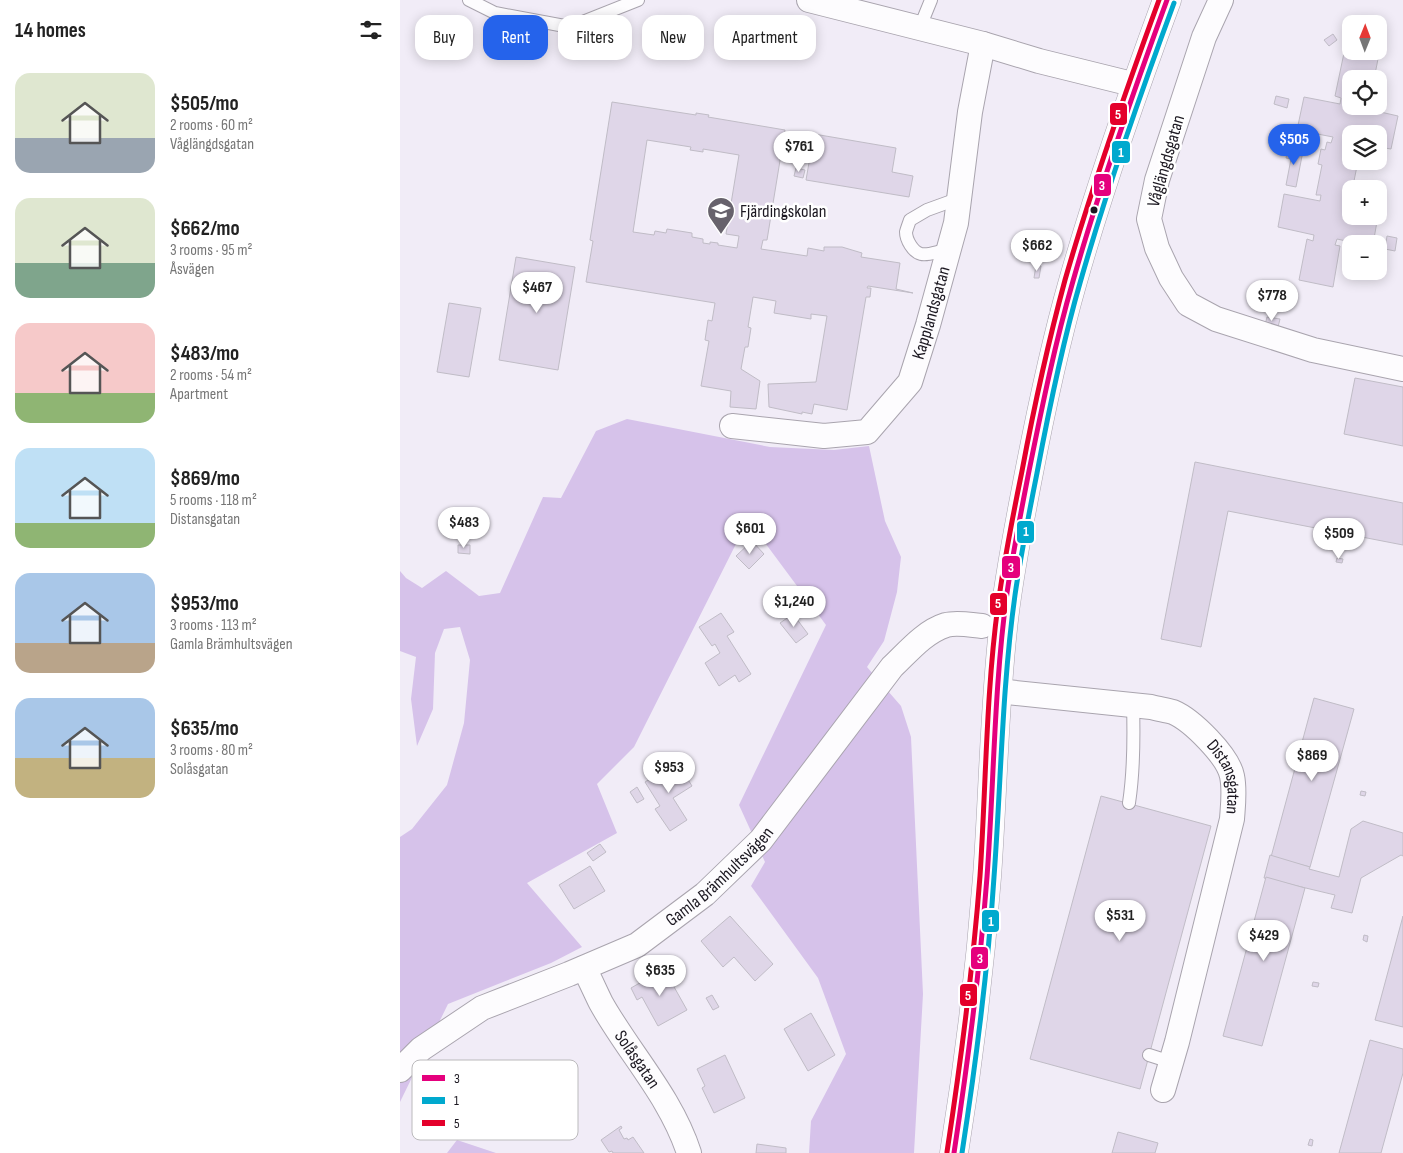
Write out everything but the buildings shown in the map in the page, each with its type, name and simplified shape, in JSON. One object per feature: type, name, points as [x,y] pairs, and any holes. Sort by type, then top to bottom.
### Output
[{"type":"street","points":[[809,0],[983,44],[1039,61],[1136,84]]},
{"type":"street","points":[[954,1153],[977,992],[987,876],[997,691],[1011,566],[1042,405],[1073,280],[1136,84],[1167,0]]},
{"type":"street","name":"Våglängdsgatan","points":[[1221,0],[1204,37],[1160,171],[1149,219],[1157,248],[1171,278],[1188,304],[1216,319],[1313,350],[1403,369]]},
{"type":"street","name":"Kapplandsgatan","points":[[732,426],[824,436],[867,432],[910,382],[956,222],[970,112],[983,44]]},
{"type":"street","name":"Gamla Brämhultsvägen","points":[[400,1070],[421,1049],[482,1008],[637,945],[705,894],[761,840],[892,667],[927,634],[946,625],[982,626]]},
{"type":"street","name":"Distansgatan","points":[[997,691],[1133,704],[1174,713],[1191,723],[1217,749],[1232,775],[1234,799],[1232,819],[1178,1042],[1162,1090]]},
{"type":"street","name":"Solåsgatan","points":[[584,968],[602,1003],[666,1104],[689,1153]]},
{"type":"lane","points":[[469,0],[495,13],[570,27],[638,0]]},
{"type":"lane","points":[[920,28],[931,0]]},
{"type":"lane","points":[[949,250],[920,254],[912,248],[906,231],[910,220],[927,210],[960,198]]},
{"type":"lane","points":[[1129,803],[1133,778],[1133,704]]},
{"type":"lane","points":[[1149,1056],[1171,1062]]},
{"type":"shaded area","points":[[627,419],[770,447],[834,450],[869,446],[885,521],[901,557],[897,592],[884,641],[867,667],[901,706],[911,737],[923,994],[914,1153],[809,1153],[811,1121],[846,1054],[818,978],[751,886],[765,862],[739,805],[826,625],[748,520],[634,747],[597,784],[617,833],[527,883],[582,947],[551,963],[448,1004],[421,1060],[412,1060],[412,1078],[400,1102],[400,837],[412,829],[447,785],[464,723],[470,660],[460,627],[444,629],[435,653],[433,709],[417,746],[411,699],[416,657],[400,651],[400,571],[406,578],[422,588],[446,571],[479,596],[500,593],[543,497],[561,498],[596,431]]},
{"type":"shaded area","points":[[457,1140],[496,1153],[447,1153]]},
{"type":"transit line","name":"5","points":[[947,1152],[974,945],[980,876],[991,672],[998,605],[1009,538],[1036,399],[1065,280],[1109,140],[1159,0]]},
{"type":"transit line","name":"3","points":[[954,1153],[969,1050],[981,946],[987,877],[999,664],[1007,593],[1017,532],[1049,375],[1073,281],[1117,140],[1167,0]]},
{"type":"transit line","name":"1","points":[[962,1153],[985,981],[994,877],[1007,665],[1015,595],[1025,534],[1056,377],[1080,283],[1124,142],[1174,3]]},
{"type":"place","name":"Fjärdingskolan","points":[[721,235]]}]
